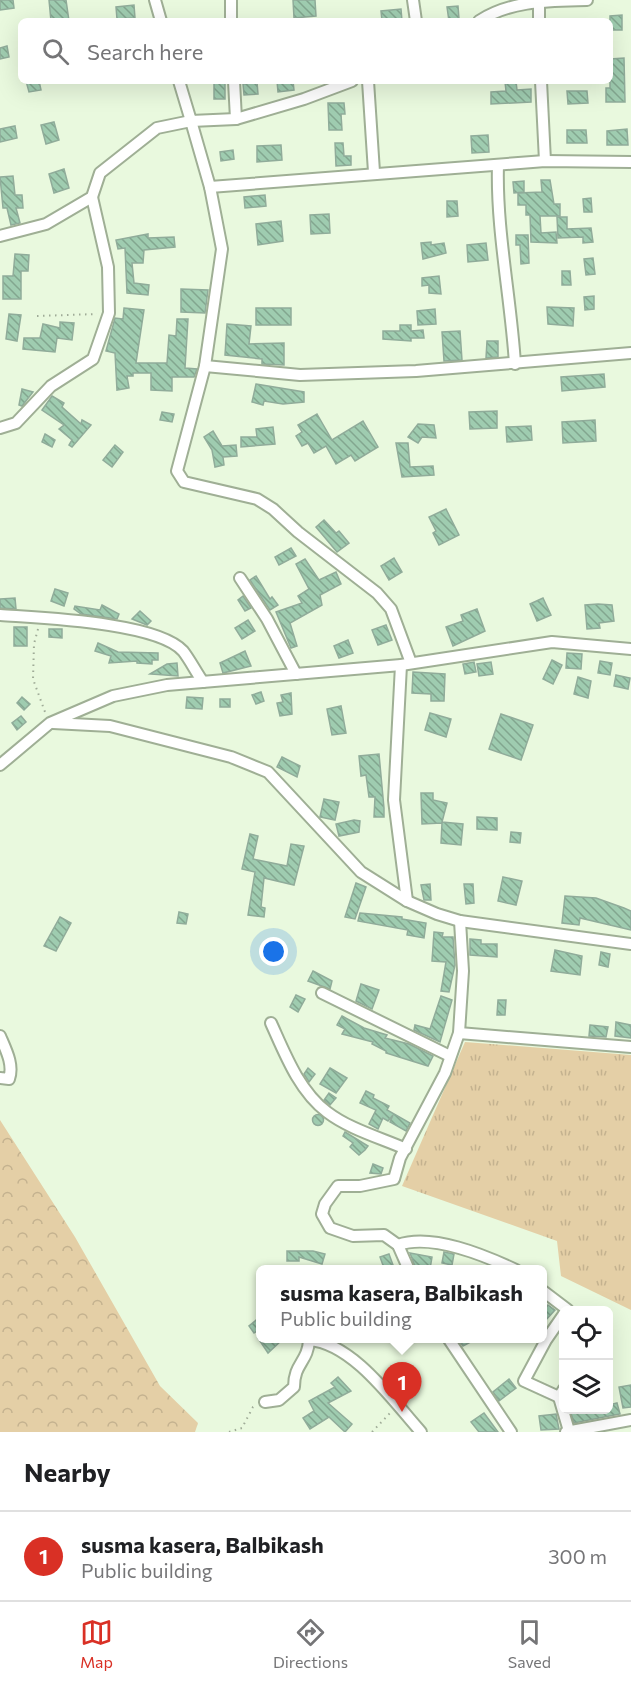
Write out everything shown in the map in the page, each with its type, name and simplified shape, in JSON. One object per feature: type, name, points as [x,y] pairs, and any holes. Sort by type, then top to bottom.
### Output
[{"type":"street","points":[[155,0],[160,18]]},
{"type":"street","points":[[231,0],[231,18]]},
{"type":"street","points":[[413,0],[416,18]]},
{"type":"street","points":[[484,18],[502,8],[538,1],[587,0]]},
{"type":"street","points":[[538,1],[539,18]]},
{"type":"street","points":[[180,84],[210,187],[222,249],[205,366],[177,471],[184,482],[257,499],[273,509],[298,532],[377,593],[391,609],[406,664],[394,800],[407,901]]},
{"type":"street","points":[[234,84],[236,119]]},
{"type":"street","points":[[0,428],[16,423],[51,386],[93,359],[109,314],[108,267],[92,198],[100,173],[157,128],[191,121],[236,119],[304,99],[344,84]]},
{"type":"street","points":[[368,84],[374,172]]},
{"type":"street","points":[[541,84],[545,161]]},
{"type":"street","points":[[210,187],[374,172],[545,161],[631,162]]},
{"type":"street","points":[[498,165],[497,193],[511,306],[515,364]]},
{"type":"street","points":[[0,236],[46,224],[92,198]]},
{"type":"street","points":[[205,366],[300,375],[515,364],[631,353]]},
{"type":"street","points":[[240,578],[267,619],[296,674]]},
{"type":"street","points":[[0,615],[99,624],[155,636],[182,650],[202,682]]},
{"type":"street","points":[[0,765],[50,723],[113,696],[167,685],[406,664],[552,642],[631,649]]},
{"type":"street","points":[[50,723],[110,726],[231,757],[268,772],[362,872],[407,901],[437,914],[460,921],[631,944]]},
{"type":"street","points":[[407,1265],[398,1245],[384,1235],[353,1236],[330,1228],[322,1214],[325,1204],[338,1186],[360,1186],[394,1179],[400,1158],[445,1072],[459,1033],[463,971],[460,921]]},
{"type":"street","points":[[322,993],[450,1056]]},
{"type":"street","points":[[271,1023],[308,1093],[327,1112],[406,1149]]},
{"type":"street","points":[[459,1033],[631,1047]]},
{"type":"street","points":[[0,1036],[8,1052],[12,1071],[9,1079],[0,1077]]},
{"type":"street","points":[[398,1245],[432,1241],[506,1265]]},
{"type":"street","points":[[547,1294],[561,1306]]},
{"type":"street","points":[[547,1339],[559,1322]]},
{"type":"street","points":[[265,1402],[279,1400],[294,1387],[294,1372],[309,1352],[309,1343]]},
{"type":"street","points":[[326,1343],[364,1368],[421,1432]]},
{"type":"street","points":[[451,1343],[511,1432]]},
{"type":"street","points":[[544,1343],[524,1381],[559,1392]]},
{"type":"street","points":[[565,1414],[568,1431],[631,1420]]},
{"type":"path","points":[[37,316],[109,314]]},
{"type":"path","points":[[36,618],[38,634],[34,644],[33,679],[50,723]]},
{"type":"path","points":[[229,1432],[242,1428],[253,1407],[265,1402]]},
{"type":"path","points":[[372,1432],[397,1405]]},
{"type":"green space","points":[[465,1042],[631,1055],[631,1310],[561,1276],[557,1241],[402,1186]]},
{"type":"green space","points":[[0,1120],[75,1237],[160,1386],[198,1423],[195,1432],[0,1432]]},
{"type":"building","points":[[0,0],[13,0],[14,8],[0,10]]},
{"type":"building","points":[[49,0],[66,0],[69,18],[51,18]]},
{"type":"building","points":[[293,0],[315,0],[316,16],[294,18]]},
{"type":"building","points":[[134,5],[135,18],[117,18],[116,7]]},
{"type":"building","points":[[458,6],[459,18],[449,18],[447,7]]},
{"type":"building","points":[[401,9],[402,18],[382,18],[381,11]]},
{"type":"building","points":[[622,15],[622,30],[613,30],[613,18],[610,16]]},
{"type":"building","points":[[7,46],[9,57],[0,59],[0,48]]},
{"type":"building","points":[[624,58],[625,102],[606,102],[606,88],[610,88],[610,84],[613,84],[613,59]]},
{"type":"building","points":[[27,84],[40,84],[41,90],[29,92]]},
{"type":"building","points":[[214,84],[225,84],[225,99],[214,99]]},
{"type":"building","points":[[243,84],[257,84],[258,94],[244,95]]},
{"type":"building","points":[[277,84],[293,84],[294,90],[278,92]]},
{"type":"building","points":[[505,84],[516,84],[517,90],[531,89],[531,102],[491,104],[491,92],[506,91]]},
{"type":"building","points":[[567,91],[587,91],[588,103],[568,104]]},
{"type":"building","points":[[328,103],[344,103],[345,114],[341,114],[342,130],[329,130]]},
{"type":"building","points":[[54,122],[59,140],[46,144],[41,125]]},
{"type":"building","points":[[15,126],[17,138],[0,142],[0,129]]},
{"type":"building","points":[[627,129],[628,145],[607,145],[607,131]]},
{"type":"building","points":[[567,130],[586,130],[587,143],[567,143]]},
{"type":"building","points":[[488,135],[489,152],[472,153],[471,136]]},
{"type":"building","points":[[335,143],[343,143],[344,156],[351,156],[351,165],[336,166]]},
{"type":"building","points":[[281,145],[282,160],[257,162],[257,146]]},
{"type":"building","points":[[233,150],[234,159],[221,161],[220,152]]},
{"type":"building","points":[[64,169],[69,188],[54,193],[49,174]]},
{"type":"building","points":[[13,176],[15,195],[22,195],[23,208],[16,208],[20,223],[11,225],[7,208],[3,208],[0,177]]},
{"type":"building","points":[[541,180],[550,180],[554,204],[560,204],[560,216],[540,216],[541,233],[556,232],[557,243],[531,242],[530,215],[526,215],[526,205],[518,205],[518,193],[542,192]]},
{"type":"building","points":[[524,181],[524,192],[514,193],[513,182]]},
{"type":"building","points":[[265,195],[266,206],[245,208],[244,197]]},
{"type":"building","points":[[591,198],[592,212],[584,212],[583,199]]},
{"type":"building","points":[[447,201],[457,201],[458,216],[447,217]]},
{"type":"building","points":[[329,214],[330,233],[311,234],[310,215]]},
{"type":"building","points":[[557,217],[567,217],[567,229],[591,228],[593,242],[583,243],[583,237],[558,238]]},
{"type":"building","points":[[281,221],[283,241],[258,245],[256,224]]},
{"type":"building","points":[[148,234],[148,238],[174,237],[175,247],[144,250],[143,263],[132,263],[134,283],[149,285],[148,295],[127,293],[125,248],[118,249],[116,240]]},
{"type":"building","points":[[516,235],[528,235],[529,263],[521,264],[520,245],[516,245]]},
{"type":"building","points":[[431,242],[431,245],[444,243],[446,253],[423,259],[421,243]]},
{"type":"building","points":[[486,243],[488,260],[468,262],[467,245]]},
{"type":"building","points":[[15,254],[29,255],[28,271],[21,271],[21,299],[3,299],[3,276],[13,276]]},
{"type":"building","points":[[593,258],[595,274],[586,275],[584,259]]},
{"type":"building","points":[[562,271],[570,271],[571,285],[562,285]]},
{"type":"building","points":[[439,276],[441,294],[429,293],[429,285],[422,286],[422,278]]},
{"type":"building","points":[[181,289],[208,290],[205,313],[181,312]]},
{"type":"building","points":[[594,296],[594,309],[585,310],[584,297]]},
{"type":"building","points":[[547,307],[574,308],[573,326],[548,324]]},
{"type":"building","points":[[124,308],[144,310],[136,363],[167,363],[169,335],[176,336],[177,319],[188,319],[185,368],[197,369],[194,377],[172,377],[172,391],[151,390],[151,373],[133,373],[133,376],[127,376],[129,388],[117,390],[115,353],[106,351],[115,318],[123,319]]},
{"type":"building","points":[[256,308],[291,308],[291,325],[256,325]]},
{"type":"building","points":[[435,309],[436,324],[418,325],[417,311]]},
{"type":"building","points":[[9,314],[21,315],[17,341],[6,339]]},
{"type":"building","points":[[60,322],[74,323],[72,340],[57,338],[55,352],[23,349],[24,338],[40,338],[43,324],[60,328]]},
{"type":"building","points":[[227,324],[251,326],[249,344],[284,343],[284,365],[262,364],[262,359],[225,355]]},
{"type":"building","points":[[400,325],[411,325],[411,331],[423,330],[424,338],[411,338],[411,341],[383,339],[383,331],[400,331]]},
{"type":"building","points":[[460,331],[462,360],[444,361],[442,332]]},
{"type":"building","points":[[487,341],[498,341],[498,357],[486,358]]},
{"type":"building","points":[[604,374],[605,387],[562,391],[561,377]]},
{"type":"building","points":[[256,384],[304,392],[304,402],[283,404],[264,401],[263,405],[252,402]]},
{"type":"building","points":[[22,389],[33,392],[22,406],[19,405]]},
{"type":"building","points":[[52,396],[64,403],[62,407],[81,424],[82,420],[91,425],[72,447],[69,445],[72,440],[59,429],[64,425],[42,410]]},
{"type":"building","points":[[497,411],[497,428],[470,429],[469,412]]},
{"type":"building","points":[[162,412],[174,414],[172,422],[160,420]]},
{"type":"building","points":[[317,414],[332,440],[363,421],[378,447],[355,461],[351,455],[336,464],[326,446],[314,453],[308,443],[302,446],[296,436],[302,432],[298,425]]},
{"type":"building","points":[[595,420],[596,441],[563,443],[562,422]]},
{"type":"building","points":[[418,424],[434,425],[436,438],[422,437],[418,443],[408,437]]},
{"type":"building","points":[[531,426],[532,440],[507,442],[506,427]]},
{"type":"building","points":[[273,427],[275,444],[241,447],[241,437],[257,437],[256,429]]},
{"type":"building","points":[[213,431],[222,446],[236,445],[237,456],[223,457],[224,465],[215,467],[212,450],[204,437]]},
{"type":"building","points":[[45,434],[55,440],[52,447],[42,442]]},
{"type":"building","points":[[396,443],[408,443],[410,467],[433,466],[434,475],[402,477]]},
{"type":"building","points":[[115,445],[123,452],[112,467],[103,460]]},
{"type":"building","points":[[446,509],[459,535],[439,545],[433,533],[436,531],[429,517]]},
{"type":"building","points":[[324,520],[336,533],[339,531],[349,543],[337,552],[316,527]]},
{"type":"building","points":[[291,548],[296,556],[279,565],[275,557]]},
{"type":"building","points":[[394,558],[402,572],[389,580],[381,566]]},
{"type":"building","points":[[305,559],[319,580],[336,572],[341,584],[320,595],[322,605],[290,623],[297,646],[291,648],[276,612],[302,603],[298,596],[309,589],[296,564]]},
{"type":"building","points":[[256,576],[270,599],[272,597],[278,605],[270,610],[250,580]]},
{"type":"building","points":[[55,589],[68,593],[64,606],[51,601]]},
{"type":"building","points":[[243,596],[251,608],[245,611],[238,600]]},
{"type":"building","points":[[15,598],[16,609],[0,608],[0,599]]},
{"type":"building","points":[[543,598],[551,615],[537,621],[530,604]]},
{"type":"building","points":[[102,605],[119,614],[117,619],[81,614],[74,609],[75,606],[100,610]]},
{"type":"building","points":[[585,605],[612,605],[614,621],[599,623],[600,628],[587,629]]},
{"type":"building","points":[[477,609],[485,631],[453,646],[446,627],[463,621],[461,615]]},
{"type":"building","points":[[140,611],[151,621],[147,625],[132,619]]},
{"type":"building","points":[[248,620],[255,631],[242,639],[235,628]]},
{"type":"building","points":[[386,625],[392,640],[378,645],[372,630]]},
{"type":"building","points":[[14,627],[27,627],[27,646],[14,646]]},
{"type":"building","points":[[49,629],[62,629],[62,638],[49,637]]},
{"type":"building","points":[[348,640],[353,653],[339,658],[334,646]]},
{"type":"building","points":[[98,643],[118,652],[158,653],[158,660],[152,660],[152,664],[137,663],[137,661],[109,663],[111,656],[95,651]]},
{"type":"building","points":[[245,651],[251,666],[223,673],[220,663]]},
{"type":"building","points":[[567,653],[582,654],[581,669],[566,668]]},
{"type":"building","points":[[552,660],[562,665],[553,684],[543,679]]},
{"type":"building","points":[[600,661],[612,663],[610,675],[598,673]]},
{"type":"building","points":[[474,662],[476,672],[465,674],[463,664]]},
{"type":"building","points":[[491,662],[493,674],[479,676],[477,664]]},
{"type":"building","points":[[177,663],[178,676],[150,674],[167,664]]},
{"type":"building","points":[[413,672],[445,674],[444,701],[431,701],[431,694],[412,693]]},
{"type":"building","points":[[616,675],[630,678],[628,689],[614,686]]},
{"type":"building","points":[[578,677],[591,681],[588,698],[574,694]]},
{"type":"building","points":[[261,692],[264,701],[256,704],[252,695]]},
{"type":"building","points":[[291,693],[292,714],[280,716],[277,703],[283,702],[281,695]]},
{"type":"building","points":[[22,697],[30,704],[24,710],[17,703]]},
{"type":"building","points":[[187,697],[203,698],[202,709],[186,708]]},
{"type":"building","points":[[220,699],[230,699],[230,707],[220,707]]},
{"type":"building","points":[[341,706],[346,733],[332,735],[327,709]]},
{"type":"building","points":[[430,713],[451,719],[446,737],[425,730]]},
{"type":"building","points":[[501,714],[533,725],[521,760],[489,749]]},
{"type":"building","points":[[21,716],[26,722],[17,730],[12,723]]},
{"type":"building","points":[[379,754],[384,817],[374,817],[375,797],[369,797],[366,775],[361,776],[359,756]]},
{"type":"building","points":[[282,757],[300,766],[297,777],[277,767]]},
{"type":"building","points":[[421,793],[433,793],[433,800],[447,803],[442,822],[463,824],[461,845],[441,843],[442,823],[422,824]]},
{"type":"building","points":[[324,799],[339,802],[335,820],[320,817]]},
{"type":"building","points":[[477,817],[497,818],[497,830],[477,829]]},
{"type":"building","points":[[360,821],[359,832],[339,836],[336,824]]},
{"type":"building","points":[[511,832],[521,833],[520,843],[510,842]]},
{"type":"building","points":[[250,834],[258,836],[253,859],[287,866],[291,844],[304,846],[294,885],[264,878],[261,907],[265,908],[264,917],[248,915],[255,872],[242,869]]},
{"type":"building","points":[[503,877],[522,881],[516,905],[498,901]]},
{"type":"building","points":[[356,883],[366,887],[355,919],[345,917]]},
{"type":"building","points":[[430,884],[431,900],[424,900],[421,885]]},
{"type":"building","points":[[464,884],[473,884],[474,903],[466,904]]},
{"type":"building","points":[[565,896],[596,898],[631,911],[631,930],[580,918],[579,925],[562,923]]},
{"type":"building","points":[[179,912],[188,914],[186,924],[177,923]]},
{"type":"building","points":[[360,913],[402,917],[402,919],[426,923],[424,938],[407,935],[408,930],[358,921]]},
{"type":"building","points":[[60,917],[71,923],[56,951],[44,946]]},
{"type":"building","points":[[434,932],[443,933],[442,937],[453,937],[455,965],[449,992],[441,991],[446,962],[432,961]]},
{"type":"building","points":[[470,939],[481,940],[481,944],[497,944],[497,957],[470,955]]},
{"type":"building","points":[[555,950],[582,956],[580,975],[551,971]]},
{"type":"building","points":[[601,952],[610,954],[608,967],[599,965]]},
{"type":"building","points":[[313,971],[332,981],[330,989],[308,981]]},
{"type":"building","points":[[361,984],[379,990],[372,1009],[356,1001]]},
{"type":"building","points":[[296,995],[305,999],[298,1012],[290,1007]]},
{"type":"building","points":[[441,996],[452,1000],[440,1042],[414,1030],[415,1025],[430,1029]]},
{"type":"building","points":[[498,1000],[506,1000],[505,1015],[497,1015]]},
{"type":"building","points":[[342,1016],[364,1028],[387,1035],[385,1038],[409,1044],[433,1056],[428,1066],[386,1053],[372,1044],[373,1042],[342,1034],[345,1029],[337,1025]]},
{"type":"building","points":[[616,1022],[631,1025],[631,1038],[615,1036]]},
{"type":"building","points":[[590,1025],[608,1027],[606,1037],[589,1036]]},
{"type":"building","points":[[308,1068],[315,1074],[309,1082],[304,1074]]},
{"type":"building","points":[[330,1068],[347,1078],[336,1093],[320,1084]]},
{"type":"building","points":[[366,1091],[374,1095],[373,1098],[389,1106],[387,1110],[410,1123],[406,1131],[390,1122],[393,1115],[388,1121],[383,1118],[378,1129],[369,1124],[376,1110],[360,1103]]},
{"type":"building","points":[[329,1093],[336,1098],[330,1105],[324,1100]]},
{"type":"building","points":[[318,1115],[322,1116],[322,1124],[318,1125],[314,1124],[313,1120],[314,1116]]},
{"type":"building","points":[[345,1132],[368,1146],[359,1155],[350,1147],[353,1143],[343,1136]]},
{"type":"building","points":[[373,1164],[383,1168],[381,1174],[370,1173]]},
{"type":"building","points":[[287,1251],[313,1251],[325,1254],[322,1264],[299,1257],[299,1261],[287,1261]]},
{"type":"building","points":[[444,1252],[454,1254],[452,1265],[442,1263]]},
{"type":"building","points":[[410,1253],[432,1257],[431,1265],[414,1265]]},
{"type":"building","points":[[389,1254],[393,1265],[383,1265],[380,1257]]},
{"type":"building","points":[[547,1306],[555,1310],[547,1319]]},
{"type":"building","points":[[256,1320],[256,1332],[254,1333],[249,1326]]},
{"type":"building","points":[[261,1343],[279,1343],[268,1353]]},
{"type":"building","points":[[338,1377],[351,1391],[328,1403],[352,1424],[345,1432],[329,1417],[310,1429],[303,1418],[314,1411],[309,1401],[335,1387],[331,1383]]},
{"type":"building","points":[[509,1379],[516,1388],[499,1401],[493,1392]]},
{"type":"building","points":[[631,1385],[631,1407],[623,1408],[619,1387]]},
{"type":"building","points":[[617,1403],[620,1414],[574,1423],[571,1414],[613,1414],[613,1404]]},
{"type":"building","points":[[484,1413],[498,1432],[479,1432],[471,1422]]},
{"type":"building","points":[[556,1414],[559,1429],[541,1430],[539,1416]]},
{"type":"place","name":"susma kasera, Balbikash","points":[[402,1412]]}]
